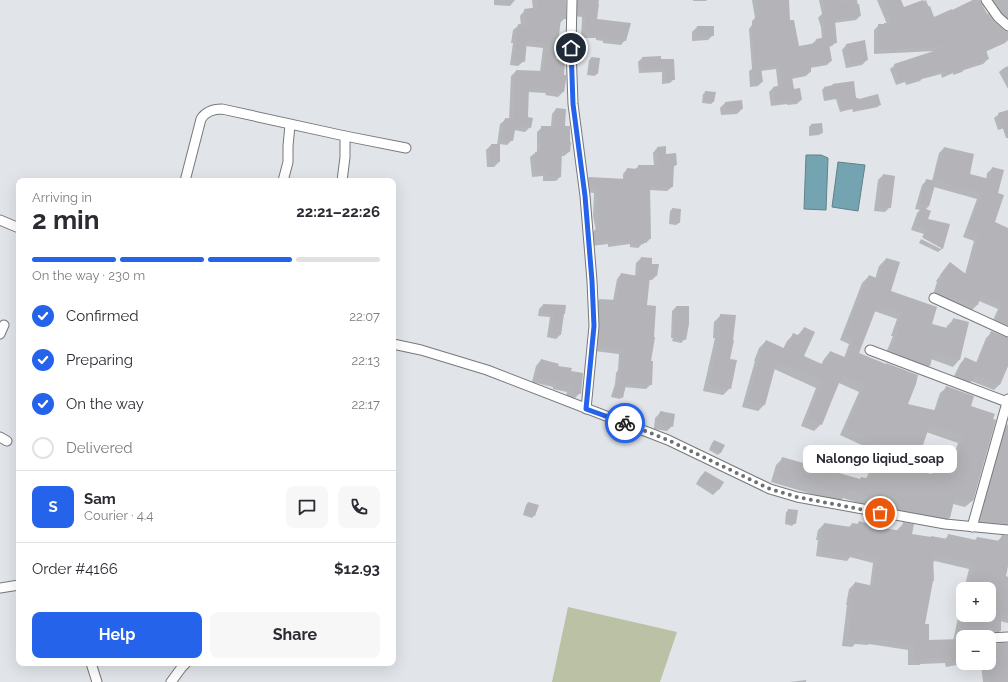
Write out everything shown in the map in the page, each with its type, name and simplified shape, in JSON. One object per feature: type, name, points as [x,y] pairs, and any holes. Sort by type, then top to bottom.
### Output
[{"type":"street","points":[[572,0],[571,48],[573,104],[585,196],[594,326],[586,409]]},
{"type":"street","points":[[986,0],[998,17],[1008,26]]},
{"type":"street","points":[[186,178],[201,120],[207,112],[214,109],[222,109],[406,148]]},
{"type":"street","points":[[284,178],[288,162],[290,124]]},
{"type":"street","points":[[342,178],[345,157],[345,136]]},
{"type":"street","points":[[0,220],[16,227]]},
{"type":"street","points":[[934,298],[1008,332]]},
{"type":"street","points":[[396,345],[421,350],[487,370],[668,440],[770,489],[797,497],[910,519],[1008,530]]},
{"type":"street","points":[[870,350],[1008,400],[972,527]]},
{"type":"street","points":[[0,588],[16,585]]},
{"type":"street","points":[[996,638],[1008,637]]},
{"type":"street","points":[[92,666],[97,682]]},
{"type":"street","points":[[171,682],[183,666]]},
{"type":"green space","points":[[568,607],[677,632],[660,682],[552,682]]},
{"type":"water","points":[[806,155],[821,155],[828,158],[826,210],[804,209]]},
{"type":"water","points":[[838,162],[865,165],[858,211],[832,207]]},
{"type":"building","points":[[537,0],[566,0],[566,19],[561,19],[556,59],[565,60],[564,75],[566,75],[566,80],[564,92],[529,87],[528,117],[533,118],[531,128],[516,125],[513,141],[501,139],[505,118],[514,119],[516,70],[544,71],[548,43],[527,41],[525,62],[515,61],[518,24],[527,25],[524,9],[539,7]]},
{"type":"building","points":[[578,0],[597,0],[597,4],[599,4],[597,19],[631,23],[626,41],[607,38],[600,36],[600,34],[585,33],[586,13],[578,12]]},
{"type":"building","points":[[757,0],[789,0],[790,20],[794,20],[799,46],[817,43],[816,39],[826,37],[822,13],[826,12],[824,0],[837,0],[838,3],[854,0],[855,5],[859,4],[861,16],[835,20],[837,43],[829,44],[832,61],[811,65],[811,72],[792,77],[794,89],[800,88],[802,100],[791,102],[791,100],[775,103],[773,87],[782,85],[779,65],[761,68],[763,82],[754,83],[752,66],[755,66],[752,24],[756,23],[756,16],[759,16]]},
{"type":"building","points":[[884,0],[901,0],[904,7],[923,0],[926,7],[930,6],[934,17],[973,0],[980,0],[987,14],[988,13],[994,21],[1008,32],[1008,40],[986,50],[989,59],[958,71],[957,70],[947,74],[945,70],[911,81],[910,78],[900,81],[894,64],[943,48],[943,46],[879,50],[878,24],[892,23]]},
{"type":"building","points":[[697,26],[714,26],[714,36],[697,36]]},
{"type":"building","points":[[865,40],[868,60],[851,64],[846,44]]},
{"type":"building","points":[[661,56],[661,59],[674,59],[675,80],[666,80],[665,69],[642,69],[642,57]]},
{"type":"building","points":[[591,57],[600,58],[598,74],[589,73]]},
{"type":"building","points":[[854,81],[856,98],[859,99],[878,94],[881,105],[855,110],[854,107],[842,110],[839,97],[826,99],[824,87],[833,85],[832,84]]},
{"type":"building","points":[[705,91],[716,92],[714,102],[704,101]]},
{"type":"building","points":[[742,100],[743,109],[726,111],[725,102]]},
{"type":"building","points":[[556,108],[566,109],[565,126],[570,126],[570,152],[562,151],[561,177],[547,176],[547,172],[536,173],[535,152],[541,151],[541,126],[555,126]]},
{"type":"building","points":[[1008,110],[1008,138],[1006,138],[998,113]]},
{"type":"building","points":[[822,123],[823,133],[811,134],[811,124]]},
{"type":"building","points":[[491,144],[500,144],[500,162],[491,162]]},
{"type":"building","points":[[666,146],[666,154],[676,153],[677,165],[674,165],[673,187],[650,186],[651,239],[644,239],[644,244],[634,243],[634,240],[612,243],[612,240],[595,242],[594,230],[600,229],[597,212],[598,188],[590,188],[589,177],[626,179],[627,168],[638,169],[638,165],[658,165],[657,147]]},
{"type":"building","points":[[944,147],[974,154],[970,174],[989,179],[992,167],[1004,170],[998,193],[1004,195],[995,222],[1008,228],[1008,325],[996,320],[1003,303],[981,295],[978,305],[951,297],[950,299],[937,293],[942,276],[940,275],[950,262],[967,275],[979,236],[968,232],[982,193],[935,180]]},
{"type":"building","points":[[883,174],[895,176],[891,208],[879,206]]},
{"type":"building","points":[[926,179],[936,181],[929,206],[920,204]]},
{"type":"building","points":[[921,207],[931,211],[928,219],[950,224],[943,249],[923,238],[927,230],[915,226]]},
{"type":"building","points":[[672,208],[681,209],[680,223],[671,222]]},
{"type":"building","points":[[641,257],[652,258],[652,264],[659,264],[657,276],[650,276],[647,305],[656,306],[655,337],[651,361],[653,361],[652,385],[619,382],[623,349],[598,346],[600,326],[599,299],[616,300],[621,273],[638,276]]},
{"type":"building","points":[[886,258],[900,262],[891,291],[937,307],[932,324],[951,329],[953,318],[969,322],[960,360],[934,351],[930,366],[891,351],[899,330],[897,329],[903,312],[878,304],[859,353],[918,375],[908,404],[938,411],[946,386],[974,396],[971,406],[995,414],[993,419],[996,420],[973,501],[955,497],[950,518],[886,507],[887,503],[848,490],[846,495],[777,476],[782,457],[860,479],[861,477],[870,479],[875,464],[879,465],[886,446],[846,428],[866,385],[842,375],[822,425],[807,419],[822,381],[777,361],[765,405],[748,400],[760,354],[766,340],[786,349],[793,333],[800,336],[804,327],[815,332],[804,356],[824,365],[830,351],[847,358],[855,337],[846,333],[869,275],[879,279]],"holes":[[[930,424],[964,436],[954,466],[940,463],[937,475],[917,471],[922,455],[920,454]]]},
{"type":"building","points":[[543,304],[566,305],[561,335],[551,333],[554,313],[542,313]]},
{"type":"building","points":[[676,306],[689,306],[689,324],[686,340],[675,337],[676,334],[674,334]]},
{"type":"building","points":[[720,314],[736,315],[734,340],[730,359],[737,360],[731,389],[709,384],[721,332],[719,332]]},
{"type":"building","points":[[991,331],[1008,338],[1008,366],[1000,385],[975,375],[971,382],[956,376],[965,357],[978,363]]},
{"type":"building","points":[[541,359],[559,364],[558,366],[572,368],[571,371],[583,373],[581,394],[571,392],[572,387],[536,377]]},
{"type":"building","points":[[616,382],[626,385],[623,398],[613,395]]},
{"type":"building","points":[[660,411],[675,414],[673,427],[658,424]]},
{"type":"building","points":[[1007,424],[1008,425],[1008,524],[982,519]]},
{"type":"building","points":[[714,440],[725,445],[721,453],[710,448]]},
{"type":"building","points":[[705,471],[724,482],[719,490],[700,479]]},
{"type":"building","points":[[528,502],[539,505],[535,516],[524,513]]},
{"type":"building","points":[[788,509],[798,510],[796,524],[786,522]]},
{"type":"building","points":[[859,521],[874,525],[873,526],[901,531],[903,522],[914,524],[912,534],[947,539],[948,534],[976,540],[977,537],[1000,541],[1002,535],[1008,536],[1008,566],[1006,576],[1008,577],[1008,615],[1001,614],[1001,631],[960,630],[961,622],[996,622],[996,582],[970,582],[974,563],[941,555],[941,557],[933,555],[934,581],[925,624],[929,624],[929,640],[956,639],[956,660],[952,661],[951,657],[926,658],[926,660],[914,659],[914,644],[860,638],[859,641],[848,640],[853,599],[851,599],[855,582],[874,586],[879,557],[855,551],[854,555],[821,550],[824,534],[822,534],[824,523],[851,527],[852,523],[858,524]]},
{"type":"building","points":[[996,643],[1008,643],[1008,682],[990,682],[988,670],[996,670]]},
{"type":"way so far","points":[[625,423],[668,440],[770,489],[797,497],[880,513]]},
{"type":"place","name":"Nalongo liqiud_soap","points":[[880,513]]},
{"type":"route","points":[[571,48],[573,104],[585,196],[594,326],[586,409],[625,423]]}]
